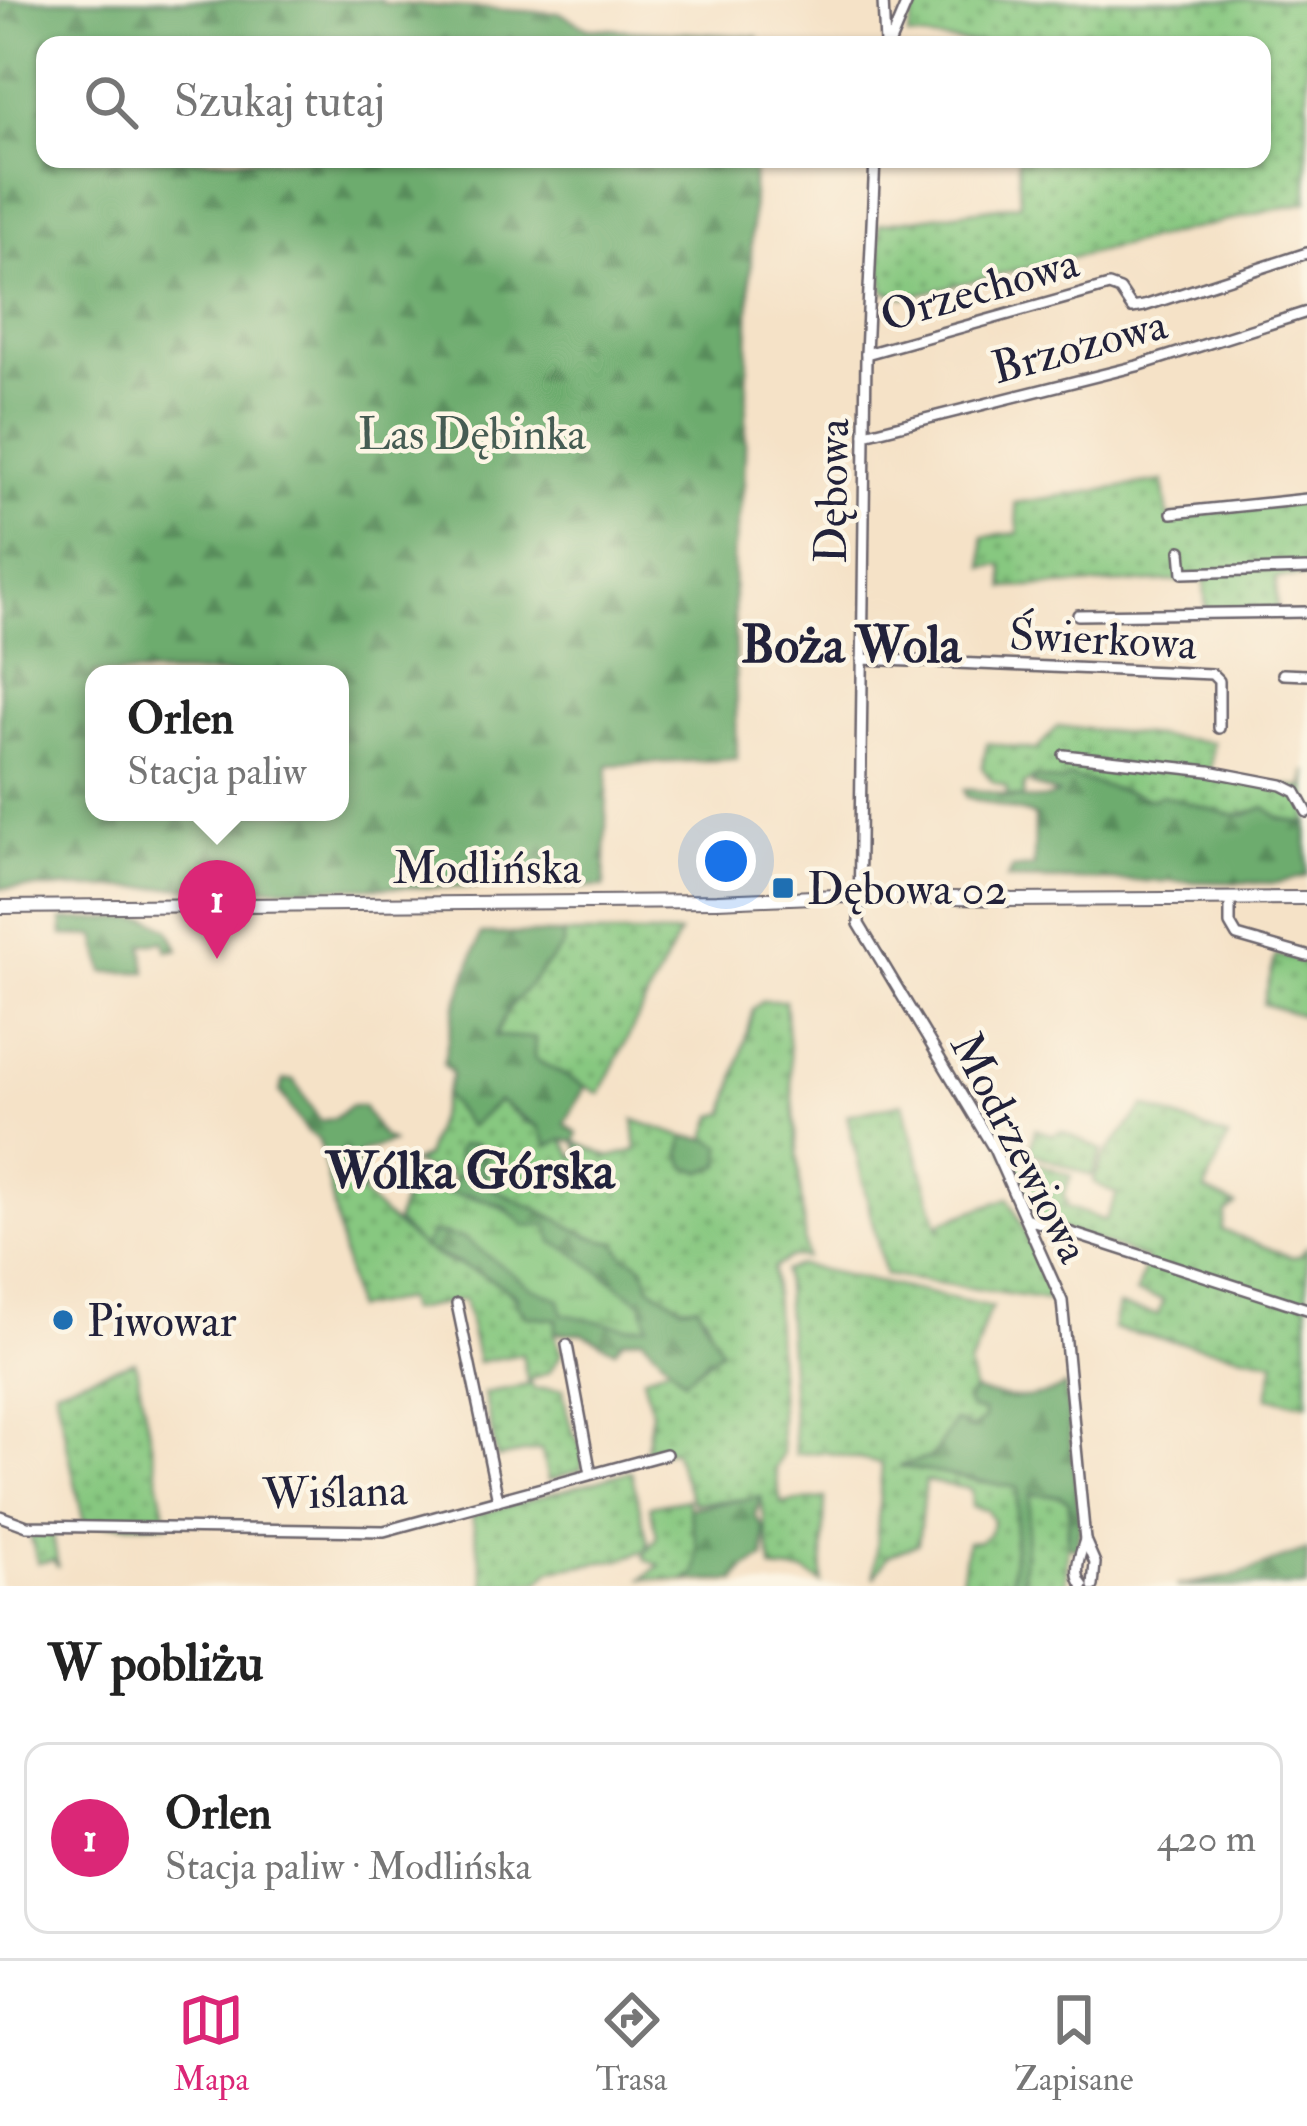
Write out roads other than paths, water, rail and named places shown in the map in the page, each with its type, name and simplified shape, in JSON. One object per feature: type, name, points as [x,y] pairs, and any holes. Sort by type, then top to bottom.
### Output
[{"type":"main road","name":"Modlińska","points":[[0,907],[1307,901]]},
{"type":"street","points":[[883,0],[886,36]]},
{"type":"street","points":[[891,36],[908,0]]},
{"type":"street","name":"Dębowa","points":[[858,900],[866,353],[875,168]]},
{"type":"street","name":"Orzechowa","points":[[866,353],[1109,286],[1120,290],[1132,308],[1144,307],[1307,253]]},
{"type":"street","name":"Brzozowa","points":[[865,434],[1137,367],[1307,312]]},
{"type":"street","points":[[1172,513],[1307,499]]},
{"type":"street","points":[[1181,551],[1183,573],[1307,569]]},
{"type":"street","points":[[1078,615],[1307,612]]},
{"type":"street","name":"Świerkowa","points":[[862,659],[1212,674],[1219,681],[1219,728]]},
{"type":"street","points":[[1283,674],[1307,675]]},
{"type":"street","points":[[1064,755],[1209,771],[1282,785],[1296,791],[1307,812]]},
{"type":"street","name":"Modrzewiowa","points":[[858,900],[859,924],[994,1149],[1057,1288],[1066,1322],[1084,1540],[1095,1563],[1093,1586]]},
{"type":"street","points":[[1230,901],[1230,924],[1237,936],[1307,956]]},
{"type":"street","points":[[1028,1219],[1307,1309]]},
{"type":"street","points":[[457,1304],[498,1500]]},
{"type":"street","points":[[567,1345],[591,1474]]},
{"type":"street","name":"Wiślana","points":[[0,1516],[42,1527],[384,1531],[666,1454]]},
{"type":"street","points":[[1083,1586],[1077,1564],[1084,1540]]},
{"type":"place","name":"Dębowa 02","points":[[783,888]]},
{"type":"place","name":"Orlen","points":[[217,959]]},
{"type":"place","name":"Piwowar","points":[[63,1320]]},
{"type":"district","name":"Boża Wola","points":[[851,644]]},
{"type":"district","name":"Wólka Górska","points":[[470,1170]]},
{"type":"park label","name":"Las Dębinka","points":[[472,433]]}]
